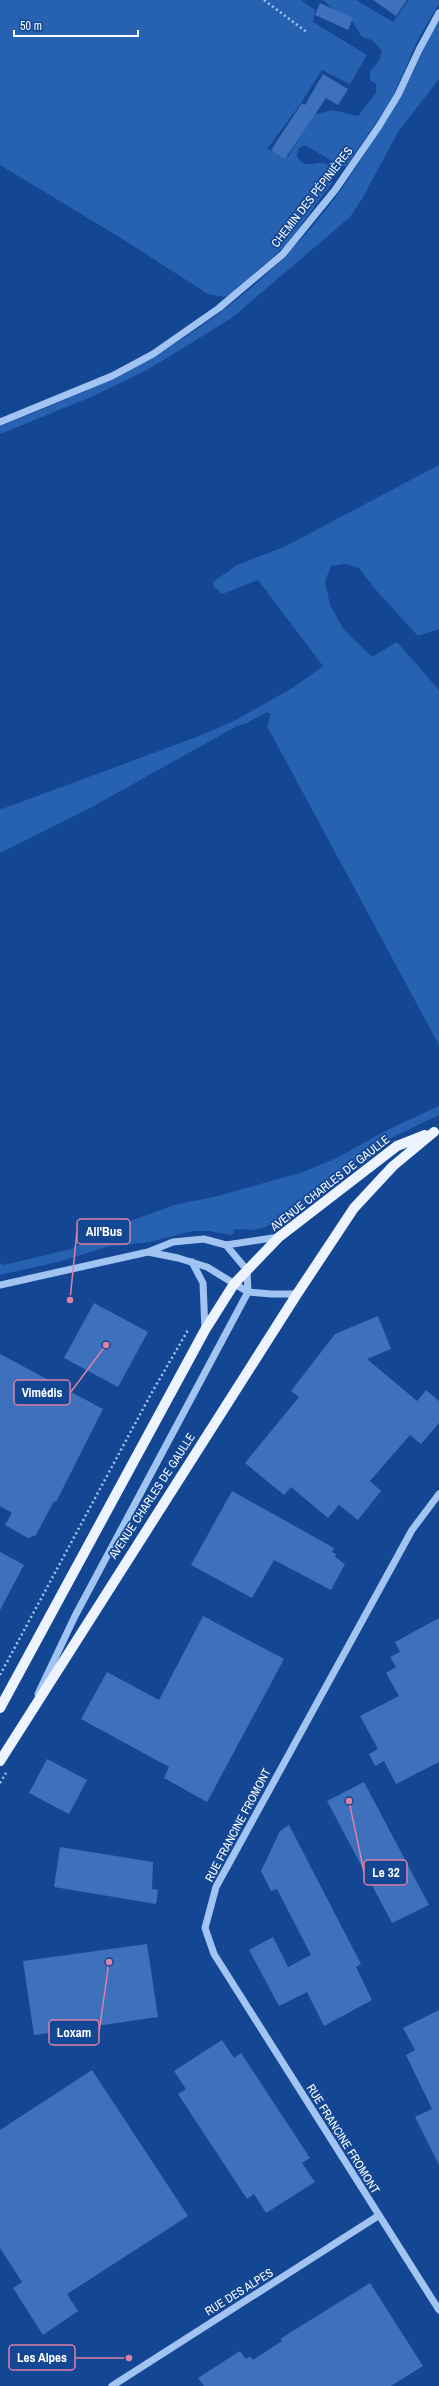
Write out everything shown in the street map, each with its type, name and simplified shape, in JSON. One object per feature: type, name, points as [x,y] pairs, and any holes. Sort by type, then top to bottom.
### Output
[{"type":"main road","name":"AVENUE CHARLES DE GAULLE","points":[[234,1284],[279,1237],[397,1146],[436,1130]]},
{"type":"main road","name":"AVENUE CHARLES DE GAULLE","points":[[0,1761],[29,1713],[297,1294],[354,1208],[393,1166],[436,1130]]},
{"type":"main road","points":[[0,1708],[205,1330],[234,1284]]},
{"type":"street","name":"CHEMIN DES PÉPINIÈRES","points":[[0,422],[112,376],[153,354],[219,308],[283,254],[335,190],[379,126],[398,96],[419,50],[439,13]]},
{"type":"street","points":[[0,1285],[148,1252],[173,1242],[204,1239],[226,1245],[279,1237]]},
{"type":"street","points":[[226,1245],[247,1270],[248,1292]]},
{"type":"street","points":[[148,1252],[207,1267],[248,1292],[297,1294]]},
{"type":"street","points":[[192,1262],[202,1283],[205,1330]]},
{"type":"street","name":"AVENUE CHARLES DE GAULLE","points":[[29,1713],[75,1616],[248,1292]]},
{"type":"street","name":"RUE FRANCINE FROMONT","points":[[438,1497],[412,1530],[216,1887],[205,1928],[214,1954],[378,2216],[439,2310]]},
{"type":"street","name":"RUE DES ALPES","points":[[112,2386],[378,2216]]},
{"type":"path","points":[[264,0],[308,33]]},
{"type":"shaded area","points":[[0,0],[301,0],[315,10],[313,22],[367,55],[350,84],[322,70],[299,106],[267,149],[288,157],[313,115],[332,110],[358,116],[376,93],[376,84],[370,80],[370,71],[379,61],[382,51],[372,40],[362,37],[352,21],[334,10],[323,0],[356,0],[393,22],[409,0],[439,0],[439,4],[419,37],[392,99],[346,166],[343,167],[304,145],[298,149],[297,156],[302,163],[324,163],[330,167],[334,172],[332,183],[285,246],[230,295],[225,297],[208,294],[124,240],[0,165]]},
{"type":"shaded area","points":[[439,20],[439,79],[398,132],[362,199],[350,217],[233,317],[193,342],[147,370],[91,397],[0,434],[0,426],[49,407],[96,386],[183,338],[223,310],[262,278],[298,243],[332,202],[347,181],[397,103]]},
{"type":"shaded area","points":[[439,465],[439,629],[418,636],[375,589],[359,568],[345,564],[331,566],[325,581],[330,605],[344,630],[372,657],[397,642],[439,690],[439,1045],[267,726],[271,714],[267,712],[245,724],[237,726],[92,807],[0,853],[0,808],[2,809],[194,738],[234,721],[294,687],[323,666],[258,580],[222,594],[214,587],[213,582],[237,565],[284,547]]},
{"type":"shaded area","points":[[439,1106],[439,1115],[389,1139],[348,1168],[304,1205],[293,1208],[266,1227],[253,1230],[234,1229],[233,1234],[231,1235],[209,1231],[193,1231],[149,1242],[106,1247],[62,1261],[0,1275],[0,1263],[4,1265],[71,1249],[125,1223],[174,1205],[214,1197],[300,1173],[337,1158],[387,1130]]},
{"type":"building","points":[[373,0],[407,0],[396,16]]},
{"type":"building","points":[[320,3],[353,18],[348,30],[315,15]]},
{"type":"building","points":[[323,74],[348,89],[338,105],[326,98],[285,159],[271,150],[302,103],[305,105]]},
{"type":"building","points":[[94,1303],[148,1332],[118,1387],[64,1358]]},
{"type":"building","points":[[378,1316],[391,1349],[367,1359],[417,1401],[426,1390],[439,1401],[439,1423],[421,1444],[410,1435],[370,1481],[381,1491],[358,1520],[339,1505],[328,1518],[291,1487],[284,1495],[245,1463],[299,1397],[291,1391],[335,1334]]},
{"type":"building","points":[[0,1354],[103,1409],[56,1502],[54,1501],[36,1535],[28,1538],[5,1525],[12,1513],[0,1506]]},
{"type":"building","points":[[232,1491],[334,1548],[332,1552],[336,1554],[335,1557],[345,1564],[331,1590],[274,1560],[252,1598],[191,1565]]},
{"type":"building","points":[[0,1552],[24,1565],[0,1610]]},
{"type":"building","points":[[203,1616],[284,1659],[207,1802],[164,1778],[169,1767],[81,1719],[107,1672],[159,1700]]},
{"type":"building","points":[[439,1618],[439,1762],[396,1784],[384,1761],[375,1766],[369,1754],[378,1749],[360,1716],[399,1696],[386,1673],[396,1667],[390,1657],[400,1652],[395,1642]]},
{"type":"building","points":[[47,1759],[87,1780],[69,1814],[29,1793]]},
{"type":"building","points":[[364,1782],[429,1905],[392,1923],[327,1801]]},
{"type":"building","points":[[289,1825],[361,1964],[356,1967],[372,2000],[324,2026],[307,1992],[279,2006],[249,1950],[273,1937],[288,1967],[311,1955],[277,1889],[271,1891],[261,1871],[280,1831]]},
{"type":"building","points":[[60,1847],[153,1862],[152,1889],[158,1890],[156,1904],[54,1887]]},
{"type":"building","points":[[147,1944],[158,2017],[34,2035],[23,1961]]},
{"type":"building","points":[[439,2010],[439,2165],[415,2117],[432,2109],[406,2055],[415,2050],[403,2028]]},
{"type":"building","points":[[222,2040],[234,2058],[241,2053],[310,2158],[302,2163],[315,2182],[266,2213],[254,2194],[247,2199],[178,2094],[186,2089],[174,2071]]},
{"type":"building","points":[[92,2070],[188,2216],[67,2294],[78,2311],[43,2335],[13,2288],[22,2282],[0,2248],[0,2130]]},
{"type":"building","points":[[370,2283],[423,2366],[391,2386],[204,2386],[198,2378],[240,2351],[246,2359],[250,2356],[253,2360],[282,2341],[280,2339]]},
{"type":"place","name":"All'Bus","points":[[70,1300]]},
{"type":"place","name":"Vimédis","points":[[106,1345]]},
{"type":"place","name":"Le 32","points":[[349,1801]]},
{"type":"place","name":"Loxam","points":[[109,1962]]},
{"type":"place","name":"Les Alpes","points":[[129,2358]]}]
